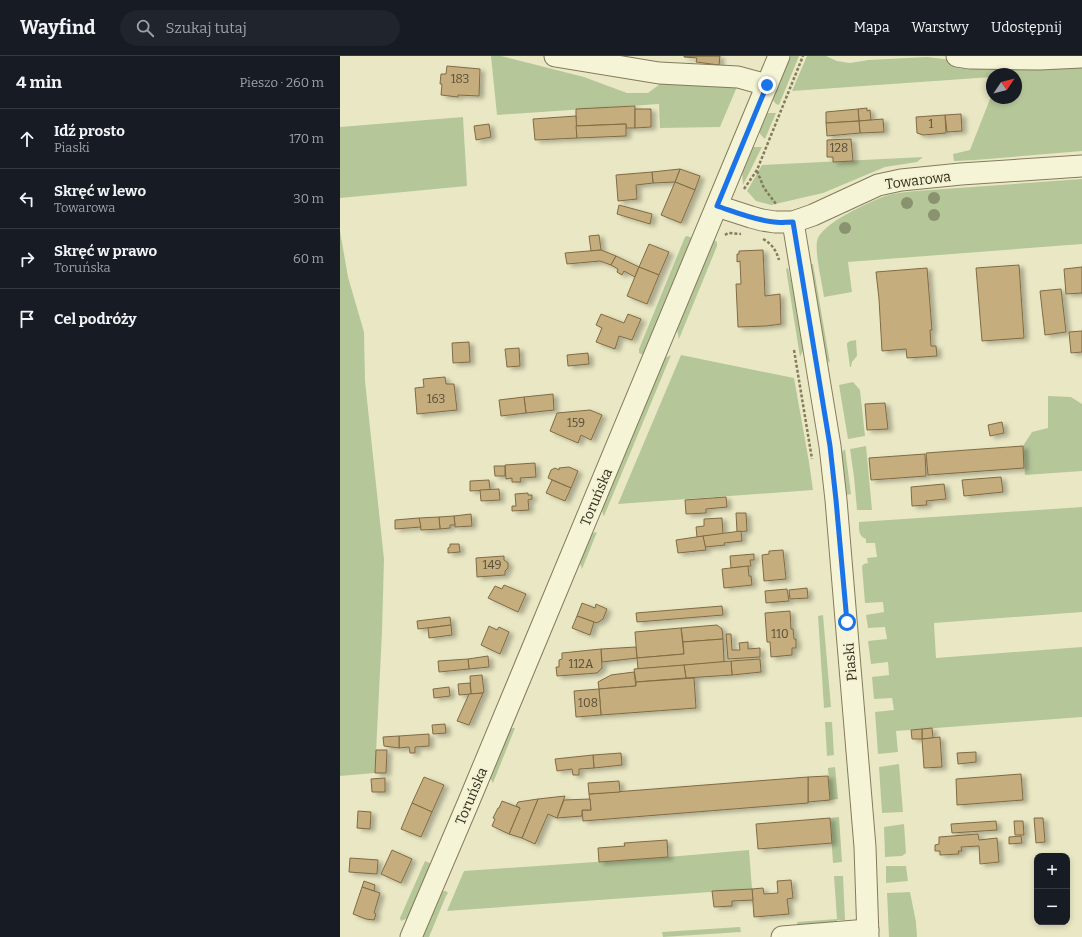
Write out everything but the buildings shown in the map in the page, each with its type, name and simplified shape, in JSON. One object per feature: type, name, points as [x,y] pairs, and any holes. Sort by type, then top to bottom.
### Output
[{"type":"street","points":[[555,56],[659,73],[738,77],[767,85]]},
{"type":"street","name":"Toruńska","points":[[411,937],[779,56]]},
{"type":"street","points":[[956,56],[970,58],[1039,59],[1082,57]]},
{"type":"street","name":"Towarowa","points":[[717,206],[751,218],[775,222],[793,222],[813,215],[878,185],[901,180],[1082,166]]},
{"type":"street","name":"Piaski","points":[[793,222],[830,446],[835,485],[864,839],[868,933]]},
{"type":"street","points":[[782,937],[868,933]]},
{"type":"path","points":[[744,190],[757,170],[803,56]]},
{"type":"path","points":[[757,170],[764,188],[778,207]]},
{"type":"path","points":[[723,239],[725,234],[728,233],[743,234]]},
{"type":"path","points":[[760,237],[773,247],[777,253],[781,266]]},
{"type":"path","points":[[796,360],[799,378]]},
{"type":"green space","points":[[491,56],[501,56],[584,77],[627,93],[648,93],[664,81],[739,82],[720,127],[660,128],[659,104],[497,115]]},
{"type":"green space","points":[[791,56],[799,56],[779,105],[772,99]]},
{"type":"green space","points":[[807,56],[826,56],[837,61],[850,63],[868,60],[927,57],[977,63],[1082,62],[1082,151],[954,161],[953,154],[970,150],[988,104],[1022,104],[1022,68],[986,68],[986,77],[792,91]]},
{"type":"green space","points":[[767,113],[776,113],[765,139],[759,131]]},
{"type":"green space","points":[[463,117],[467,186],[340,198],[340,127]]},
{"type":"green space","points":[[753,147],[762,147],[743,185],[742,171]]},
{"type":"green space","points":[[923,157],[917,162],[885,167],[823,193],[771,205],[756,201],[747,191],[762,165]]},
{"type":"green space","points":[[1082,179],[1082,244],[848,262],[852,292],[824,297],[817,247],[817,241],[820,234],[846,214],[868,203],[897,193]]},
{"type":"green space","points":[[340,231],[348,277],[364,332],[365,381],[384,559],[375,773],[340,776]]},
{"type":"green space","points":[[687,236],[691,238],[691,241],[643,355],[639,353],[639,349],[685,237]]},
{"type":"green space","points":[[714,240],[717,242],[717,246],[679,339],[677,330],[678,325]]},
{"type":"green space","points":[[810,264],[813,264],[830,363],[824,358]]},
{"type":"green space","points":[[788,268],[798,310],[796,312],[799,315],[804,348],[800,357],[786,269]]},
{"type":"green space","points":[[856,340],[857,356],[850,367],[847,343]]},
{"type":"green space","points":[[671,355],[604,516],[602,509],[662,363],[665,358]]},
{"type":"green space","points":[[681,355],[794,378],[813,490],[618,504]]},
{"type":"green space","points":[[853,382],[860,390],[865,436],[848,439],[839,385]]},
{"type":"green space","points":[[1048,396],[1071,397],[1082,404],[1082,471],[1025,475],[1023,446],[1032,432],[1048,428]]},
{"type":"green space","points":[[866,446],[872,510],[857,510],[850,449]]},
{"type":"green space","points":[[845,449],[851,494],[845,495],[840,454]]},
{"type":"green space","points":[[1082,507],[1082,612],[934,623],[936,658],[1082,647],[1082,717],[896,731],[898,752],[878,754],[875,712],[894,710],[892,698],[874,699],[872,677],[889,675],[888,662],[871,664],[868,641],[887,639],[885,627],[868,628],[866,615],[884,612],[883,602],[865,603],[862,566],[868,563],[867,558],[877,557],[875,543],[866,543],[866,539],[863,538],[860,532],[859,522]]},
{"type":"green space","points":[[597,532],[582,569],[580,563],[590,536]]},
{"type":"green space","points":[[823,615],[831,707],[824,708],[818,616]]},
{"type":"green space","points":[[825,722],[832,722],[834,755],[827,756]]},
{"type":"green space","points":[[515,728],[493,783],[490,778],[510,729]]},
{"type":"green space","points":[[899,764],[903,812],[882,813],[879,767]]},
{"type":"green space","points":[[835,767],[838,799],[830,800],[828,768]]},
{"type":"green space","points":[[839,817],[842,862],[833,863],[830,818]]},
{"type":"green space","points":[[904,824],[906,853],[902,856],[885,857],[884,827]]},
{"type":"green space","points":[[749,850],[752,889],[447,911],[464,871]]},
{"type":"green space","points":[[425,861],[432,864],[408,918],[401,921],[400,918]]},
{"type":"green space","points":[[886,866],[906,866],[908,881],[886,883]]},
{"type":"green space","points":[[834,876],[843,876],[845,920],[837,920],[837,925],[798,928],[797,922],[837,919]]},
{"type":"green space","points":[[444,891],[448,893],[429,937],[422,937],[442,892]]},
{"type":"green space","points":[[910,892],[916,922],[917,937],[889,937],[887,893]]},
{"type":"green space","points":[[740,927],[741,932],[663,937],[662,932]]},
{"type":"route","points":[[767,85],[717,206],[751,218],[775,222],[793,222],[830,446],[847,622]]}]
